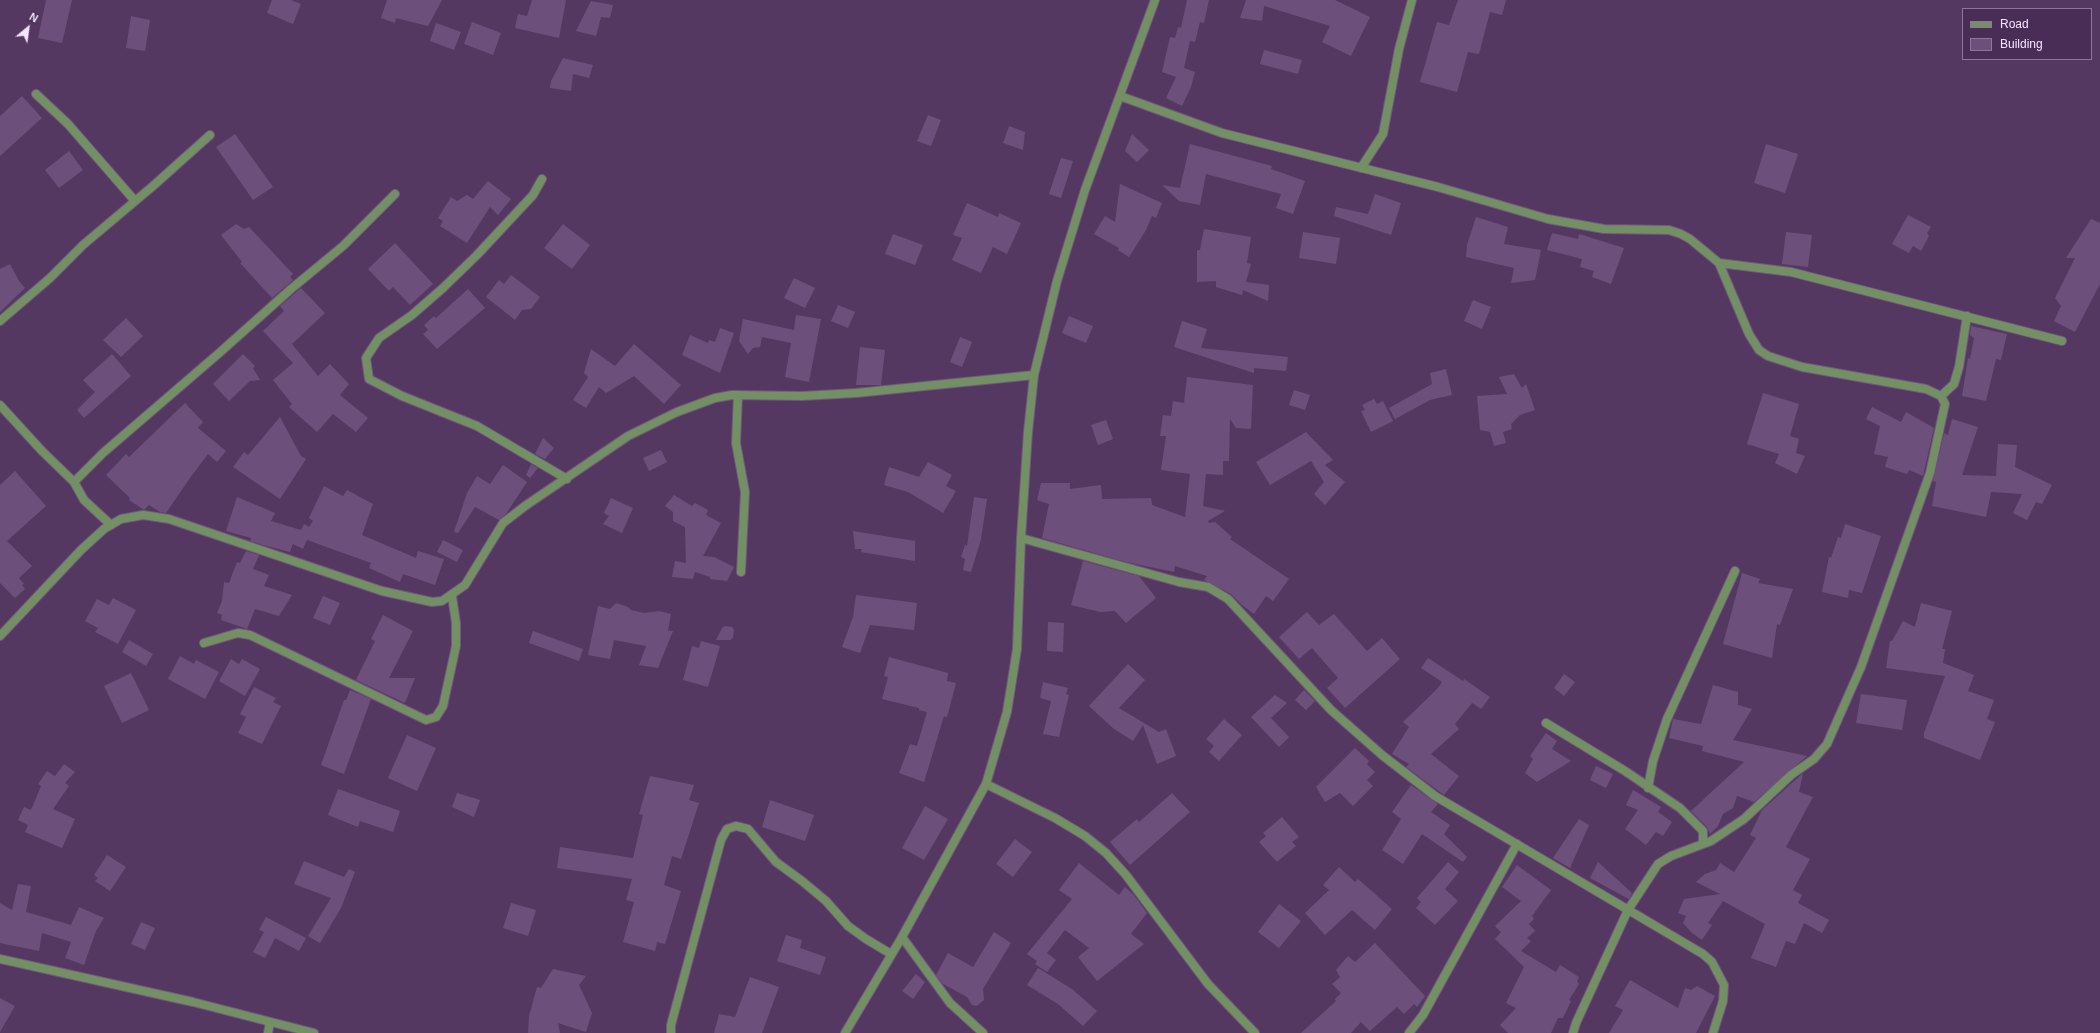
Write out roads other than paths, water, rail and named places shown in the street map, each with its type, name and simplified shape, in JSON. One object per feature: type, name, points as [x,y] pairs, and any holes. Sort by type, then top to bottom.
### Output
[{"type":"street","points":[[845,1033],[902,937],[986,784],[1007,712],[1016,657],[1021,538],[1028,432],[1034,375],[1057,281],[1083,198],[1155,0]]},
{"type":"street","points":[[1361,168],[1383,134],[1399,49],[1412,0]]},
{"type":"street","points":[[36,94],[68,124],[135,201]]},
{"type":"street","points":[[1120,96],[1222,133],[1438,187],[1548,219],[1604,229],[1669,230],[1690,238],[1719,263],[1749,334],[1759,350],[1768,356],[1802,367],[1926,389],[1940,396],[1945,404],[1930,473],[1861,667],[1827,744],[1814,759],[1791,775],[1744,819],[1703,844],[1671,856],[1658,864],[1628,910],[1576,1023],[1573,1033]]},
{"type":"street","points":[[1,318],[50,278],[83,245],[210,135]]},
{"type":"street","points":[[542,179],[533,195],[477,255],[412,315],[379,338],[366,358],[369,379],[402,396],[477,426],[566,479]]},
{"type":"street","points":[[74,482],[103,453],[291,289],[343,246],[395,194]]},
{"type":"street","points":[[1719,263],[1790,272],[2062,341]]},
{"type":"street","points":[[1940,396],[1954,384],[1959,367],[1967,316]]},
{"type":"street","points":[[0,636],[81,550],[111,525],[121,519],[143,515],[169,519],[382,591],[432,602],[442,601],[452,596],[464,585],[503,523],[525,506],[628,436],[677,412],[715,398],[738,395],[802,396],[856,393],[1034,375]]},
{"type":"street","points":[[738,395],[736,443],[745,492],[741,572]]},
{"type":"street","points":[[0,405],[42,451],[74,482],[84,500],[111,525]]},
{"type":"street","points":[[1021,538],[1179,582],[1208,587],[1228,599],[1331,710],[1382,755],[1435,796],[1703,954],[1712,962],[1724,985],[1723,1001],[1713,1033]]},
{"type":"street","points":[[1648,788],[1653,761],[1666,719],[1735,571]]},
{"type":"street","points":[[204,643],[232,634],[250,635],[426,720],[436,717],[443,706],[456,646],[456,623],[452,596]]},
{"type":"street","points":[[1546,723],[1625,771],[1648,788],[1680,808],[1703,831],[1703,844]]},
{"type":"street","points":[[986,784],[1055,818],[1085,836],[1106,853],[1126,875],[1208,984],[1255,1033]]},
{"type":"street","points":[[671,1033],[673,1017],[721,840],[727,829],[736,826],[748,829],[776,862],[826,901],[848,926],[891,954]]},
{"type":"street","points":[[1409,1033],[1423,1015],[1517,844]]},
{"type":"street","points":[[902,937],[950,1003],[983,1033]]},
{"type":"street","points":[[0,959],[178,999],[314,1033]]},
{"type":"street","points":[[268,1033],[270,1022]]}]
